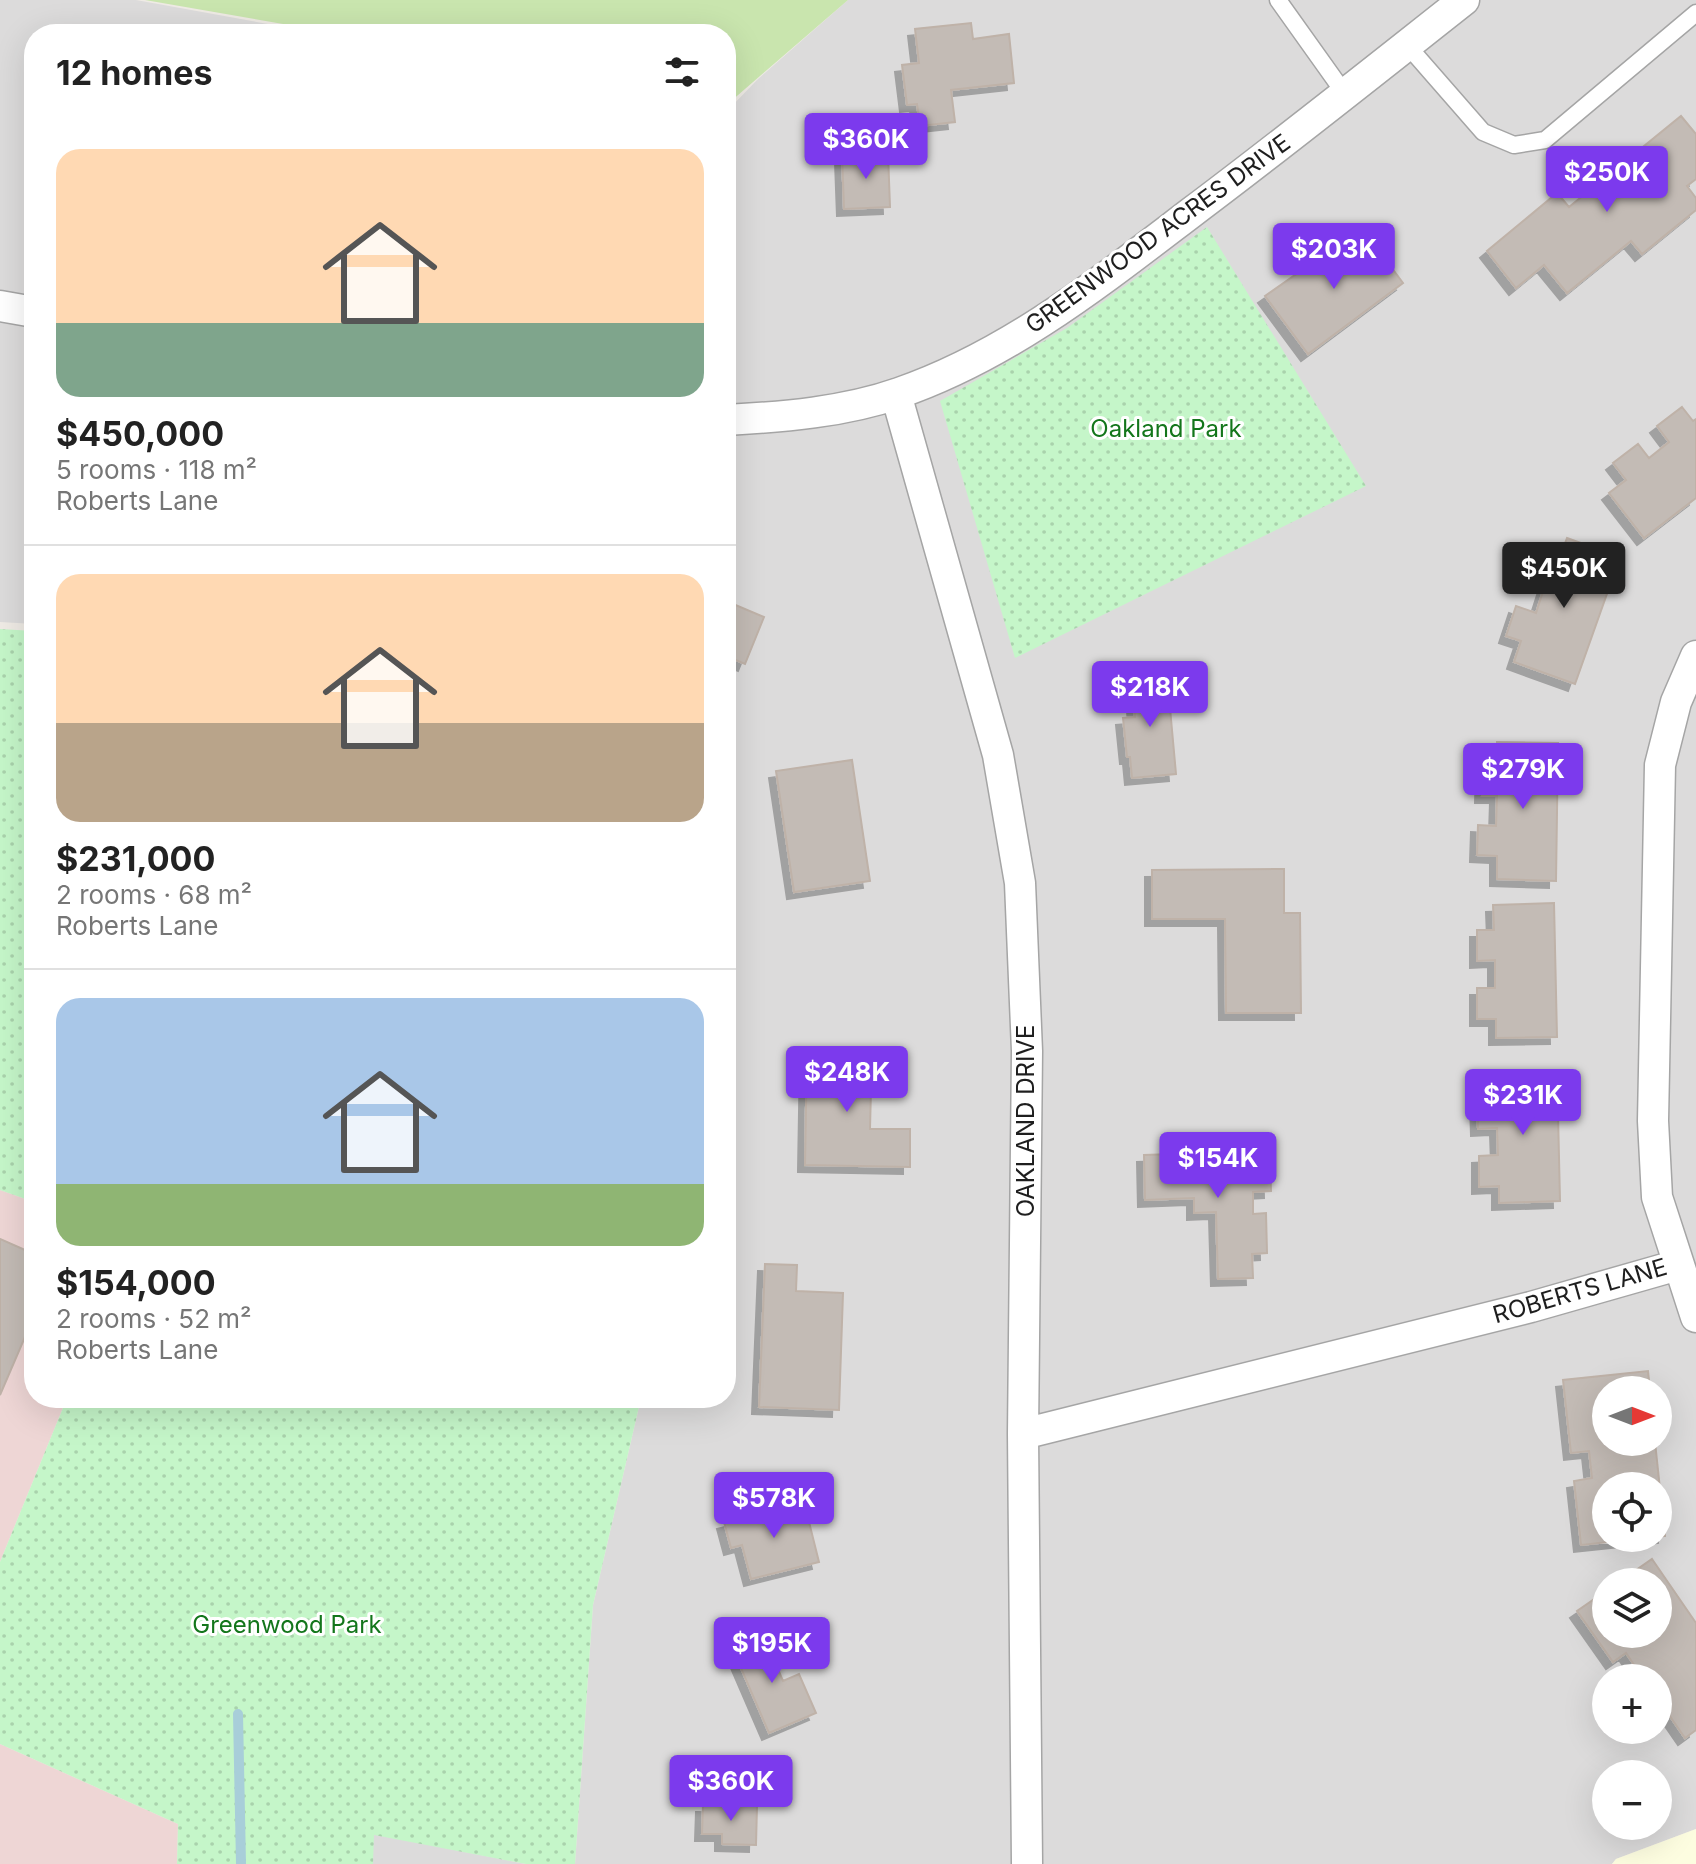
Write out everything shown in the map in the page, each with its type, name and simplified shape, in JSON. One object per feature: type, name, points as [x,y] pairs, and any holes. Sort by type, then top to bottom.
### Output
[{"type":"street","name":"GREENWOOD ACRES DRIVE","points":[[736,420],[775,418],[858,404],[896,394],[967,364],[1051,316],[1102,281],[1464,0]]},
{"type":"street","points":[[0,306],[24,310]]},
{"type":"street","name":"OAKLAND DRIVE","points":[[896,394],[998,755],[1020,883],[1027,1051],[1023,1434],[1027,1864]]},
{"type":"street","name":"ROBERTS LANE","points":[[1023,1434],[1531,1307],[1687,1262],[1657,1197],[1653,1121],[1657,817],[1660,765],[1676,702],[1696,656]]},
{"type":"street","points":[[1687,1262],[1696,1317]]},
{"type":"lane","points":[[1278,0],[1345,94]]},
{"type":"lane","points":[[1407,45],[1483,132],[1514,145],[1545,140],[1696,13]]},
{"type":"shaded area","points":[[0,0],[136,0],[268,24],[24,24],[24,623],[0,622]]},
{"type":"shaded area","points":[[848,0],[1696,0],[1696,1829],[1672,1838],[1672,1760],[1592,1760],[1592,1840],[1667,1840],[1616,1859],[1612,1864],[575,1864],[593,1605],[639,1408],[736,1408],[736,102]]},
{"type":"shaded area","points":[[0,1190],[24,1198],[24,1408],[63,1408],[0,1562]]},
{"type":"shaded area","points":[[0,1744],[178,1824],[177,1864],[0,1864]]},
{"type":"shaded area","points":[[1696,1829],[1696,1864],[1612,1864],[1616,1859]]},
{"type":"shaded area","points":[[373,1834],[526,1864],[373,1864]]},
{"type":"green space","points":[[145,0],[848,0],[736,97],[736,24],[283,24]]},
{"type":"green space","name":"Oakland Park","points":[[1207,227],[1366,486],[1015,658],[940,401],[1067,328]]},
{"type":"green space","points":[[0,629],[24,630],[24,1198],[0,1190]]},
{"type":"green space","name":"Greenwood Park","points":[[63,1408],[639,1408],[593,1605],[575,1864],[526,1864],[374,1835],[373,1864],[177,1864],[178,1824],[0,1744],[0,1562]]},
{"type":"building","points":[[971,23],[973,39],[1009,34],[1014,83],[951,90],[955,122],[920,126],[917,104],[907,105],[902,65],[919,63],[915,29]]},
{"type":"building","points":[[1681,116],[1696,134],[1696,179],[1687,186],[1696,198],[1696,210],[1642,254],[1631,241],[1567,293],[1544,265],[1516,288],[1487,251],[1557,193],[1569,207]]},
{"type":"building","points":[[888,153],[890,207],[844,209],[842,155]]},
{"type":"building","points":[[1362,228],[1403,283],[1308,354],[1265,296]]},
{"type":"building","points":[[1682,407],[1693,421],[1696,419],[1696,498],[1644,538],[1609,493],[1626,480],[1613,463],[1638,444],[1649,458],[1669,442],[1657,426]]},
{"type":"building","points":[[1567,538],[1620,557],[1575,684],[1514,662],[1521,641],[1506,636],[1516,606],[1536,613],[1545,585],[1531,580],[1541,551],[1560,557]]},
{"type":"building","points":[[736,605],[764,617],[745,664],[736,660]]},
{"type":"building","points":[[1167,675],[1176,774],[1132,778],[1123,718],[1135,717],[1132,679]]},
{"type":"building","points":[[1497,742],[1558,743],[1556,881],[1497,879],[1497,856],[1477,855],[1478,825],[1496,826],[1497,796],[1482,796],[1483,766],[1497,767]]},
{"type":"building","points":[[852,760],[870,881],[794,892],[776,771]]},
{"type":"building","points":[[1284,869],[1284,913],[1300,913],[1301,1013],[1226,1013],[1225,919],[1152,919],[1152,870]]},
{"type":"building","points":[[1554,903],[1557,1037],[1496,1038],[1496,1019],[1477,1019],[1477,988],[1495,988],[1495,960],[1477,961],[1477,930],[1494,930],[1493,905]]},
{"type":"building","points":[[807,1047],[872,1049],[870,1129],[910,1129],[910,1167],[805,1165]]},
{"type":"building","points":[[1557,1070],[1560,1201],[1499,1203],[1499,1186],[1479,1187],[1479,1156],[1498,1155],[1497,1128],[1478,1129],[1477,1096],[1497,1096],[1496,1071]]},
{"type":"building","points":[[1237,1152],[1237,1158],[1270,1157],[1271,1191],[1253,1192],[1253,1214],[1266,1213],[1267,1253],[1252,1254],[1253,1278],[1218,1279],[1216,1212],[1194,1213],[1194,1198],[1145,1200],[1144,1155]]},
{"type":"building","points":[[0,1239],[24,1250],[24,1339],[0,1395]]},
{"type":"building","points":[[765,1264],[797,1265],[796,1291],[843,1293],[839,1410],[759,1407]]},
{"type":"building","points":[[1648,1371],[1649,1376],[1601,1376]]},
{"type":"building","points":[[1592,1377],[1592,1456],[1656,1456],[1658,1472],[1592,1472],[1592,1478],[1589,1451],[1571,1453],[1563,1380]]},
{"type":"building","points":[[1592,1478],[1592,1544],[1581,1545],[1574,1481]]},
{"type":"building","points":[[804,1502],[819,1562],[751,1579],[742,1545],[731,1548],[724,1522]]},
{"type":"building","points":[[1652,1559],[1658,1568],[1639,1568]]},
{"type":"building","points":[[1672,1588],[1696,1623],[1696,1730],[1685,1738],[1672,1719],[1672,1664],[1633,1664],[1626,1653],[1613,1662],[1603,1648],[1672,1648]]},
{"type":"building","points":[[1592,1601],[1592,1632],[1577,1611]]},
{"type":"building","points":[[762,1632],[783,1681],[799,1674],[816,1713],[769,1733],[731,1645]]},
{"type":"building","points":[[703,1805],[757,1806],[756,1845],[722,1844],[722,1834],[702,1834]]},
{"type":"waterway","points":[[238,1714],[241,1864]]}]
